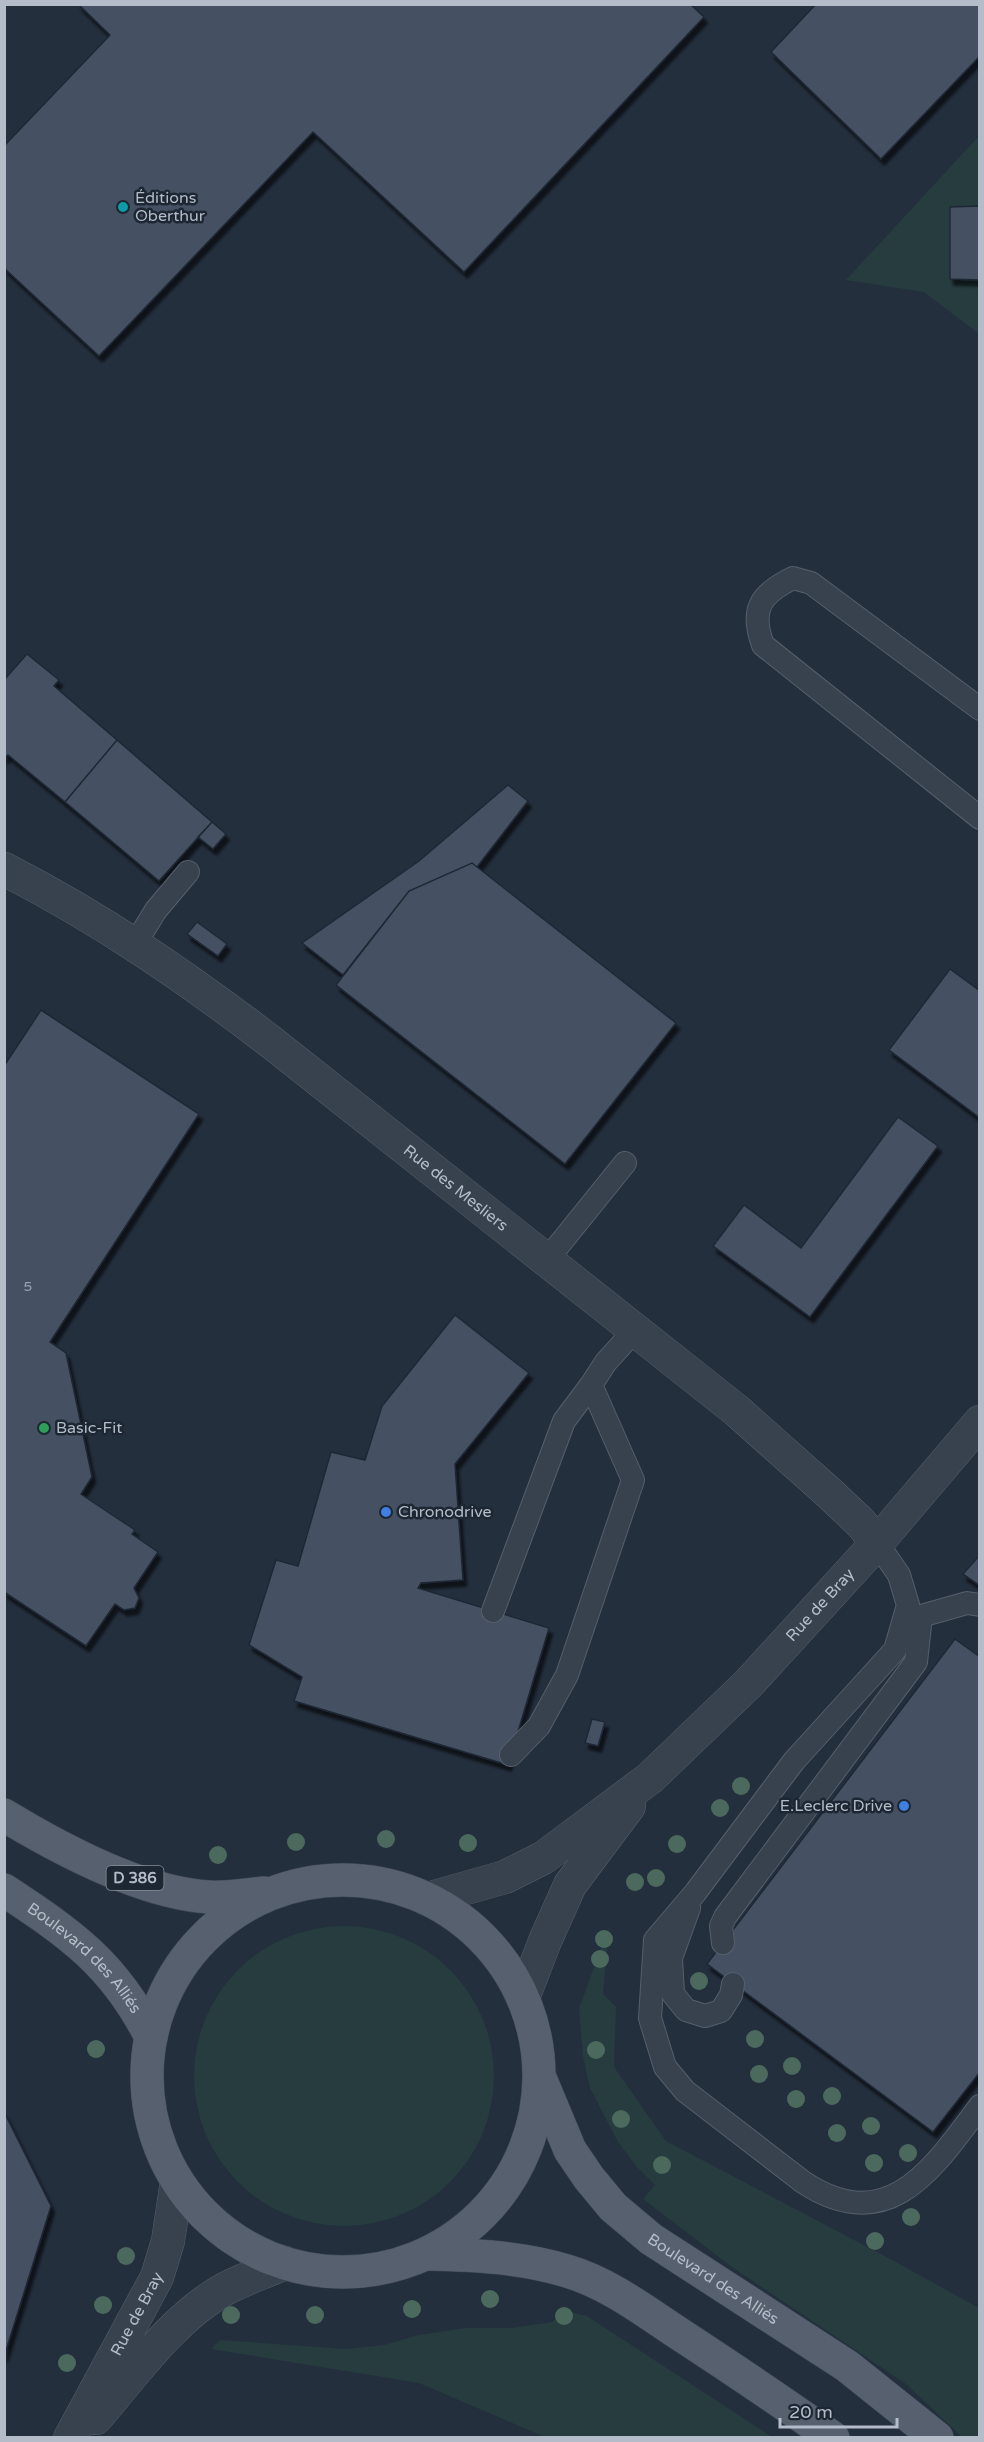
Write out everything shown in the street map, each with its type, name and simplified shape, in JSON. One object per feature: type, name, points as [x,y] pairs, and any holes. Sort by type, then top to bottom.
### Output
[{"type":"main road","name":"D 386","points":[[4,1815],[80,1857],[161,1887],[209,1897],[278,1892]]},
{"type":"main road","points":[[338,1880],[399,1888],[427,1899],[448,1910],[484,1939],[500,1958],[523,1998],[538,2050],[539,2076],[538,2104],[532,2131],[522,2157],[509,2181],[473,2223],[451,2240],[427,2253],[371,2271],[342,2272],[313,2270],[258,2253],[235,2240],[206,2216],[177,2181],[163,2154],[154,2126],[149,2097],[148,2067],[151,2037],[159,2009],[171,1983],[205,1938],[251,1904],[278,1892],[307,1884],[338,1880]]},
{"type":"main road","name":"Boulevard des Alliés","points":[[4,1890],[47,1917],[81,1943],[111,1974],[135,2006],[151,2037]]},
{"type":"main road","name":"Boulevard des Alliés","points":[[539,2076],[570,2150],[613,2207],[651,2240],[848,2366],[937,2438]]},
{"type":"main road","points":[[427,2253],[473,2255],[568,2271],[616,2292],[833,2438]]},
{"type":"street","name":"Rue des Mesliers","points":[[4,869],[52,894],[135,944],[198,986],[271,1042],[736,1410],[861,1523],[877,1543]]},
{"type":"street","name":"Rue de Bray","points":[[427,1899],[505,1876],[543,1858],[650,1778],[748,1684],[877,1543],[980,1422]]},
{"type":"street","name":"Rue de Bray","points":[[523,1998],[570,1885],[650,1778]]},
{"type":"street","name":"Rue de Bray","points":[[70,2438],[157,2277],[168,2241],[177,2181]]},
{"type":"street","name":"Rue de Bray","points":[[79,2438],[168,2336],[199,2307],[225,2289],[285,2263]]},
{"type":"lane","points":[[980,709],[811,583],[794,578],[775,587],[758,609],[756,627],[763,645],[980,819]]},
{"type":"lane","points":[[135,944],[156,910],[188,872]]},
{"type":"lane","points":[[546,1261],[625,1163]]},
{"type":"lane","points":[[493,1611],[564,1421],[606,1362],[635,1330]]},
{"type":"lane","points":[[512,1755],[539,1726],[567,1675],[633,1480],[591,1385]]},
{"type":"lane","points":[[723,1943],[721,1926],[725,1917],[916,1662],[914,1611],[899,1575],[877,1543]]},
{"type":"lane","points":[[914,1611],[966,1603],[980,1605]]},
{"type":"lane","points":[[914,1611],[895,1650],[794,1761],[695,1893],[655,1940],[650,2018],[665,2067],[685,2091],[803,2182],[819,2192],[840,2200],[866,2204],[892,2196],[916,2182],[941,2157],[980,2106]]},
{"type":"lane","points":[[695,1893],[671,1958],[673,1994],[686,2010],[705,2016],[721,2011],[731,1995],[733,1984]]},
{"type":"green space","points":[[979,136],[979,206],[950,207],[950,279],[979,280],[979,334],[924,292],[846,280]]},
{"type":"green space","points":[[344,1926],[373,1929],[401,1937],[427,1951],[450,1970],[469,1993],[483,2019],[491,2047],[494,2076],[491,2105],[483,2133],[469,2159],[450,2182],[427,2201],[401,2215],[373,2223],[344,2226],[315,2223],[287,2215],[261,2201],[238,2182],[219,2159],[205,2133],[197,2105],[194,2076],[197,2047],[205,2019],[219,1993],[238,1970],[261,1951],[287,1937],[315,1929]]},
{"type":"green space","points":[[609,1927],[603,1994],[616,2007],[614,2067],[666,2141],[979,2308],[979,2437],[962,2437],[906,2384],[732,2267],[643,2199],[655,2185],[637,2167],[618,2142],[590,2088],[583,2056],[579,2008]]},
{"type":"green space","points":[[566,2311],[587,2316],[772,2437],[545,2437],[419,2383],[211,2349],[220,2340],[346,2349],[384,2345],[419,2335],[466,2328],[512,2328],[552,2322]]},
{"type":"building","name":"Éditions Oberthur","points":[[78,4],[690,4],[704,17],[464,272],[313,132],[99,356],[4,268],[4,146],[110,35]]},
{"type":"building","points":[[816,4],[980,4],[980,56],[881,159],[771,52]]},
{"type":"building","points":[[980,206],[980,280],[950,279],[950,207]]},
{"type":"building","points":[[27,654],[59,680],[54,686],[117,740],[65,802],[8,755],[4,758],[4,680]]},
{"type":"building","points":[[117,740],[212,822],[159,881],[65,802]]},
{"type":"building","points":[[508,785],[528,801],[477,867],[472,863],[409,891],[343,975],[302,943],[419,861]]},
{"type":"building","points":[[212,822],[226,834],[213,849],[198,837]]},
{"type":"building","points":[[472,863],[676,1023],[565,1164],[336,985],[409,891]]},
{"type":"building","points":[[197,922],[227,944],[218,956],[187,934]]},
{"type":"building","points":[[950,969],[980,991],[980,1118],[889,1050]]},
{"type":"building","points":[[41,1010],[199,1114],[50,1342],[66,1353],[92,1477],[81,1494],[135,1530],[132,1534],[158,1552],[134,1588],[139,1598],[135,1608],[124,1610],[115,1604],[86,1646],[4,1592],[4,1066]]},
{"type":"building","points":[[898,1117],[938,1146],[810,1317],[713,1246],[744,1205],[801,1248]]},
{"type":"building","name":"Chronodrive","points":[[455,1315],[529,1373],[455,1464],[463,1580],[421,1583],[418,1588],[549,1628],[508,1765],[294,1701],[302,1677],[249,1645],[276,1560],[298,1566],[331,1452],[365,1460],[382,1406]]},
{"type":"building","points":[[980,1555],[980,1584],[979,1585],[963,1574]]},
{"type":"building","name":"E.Leclerc Drive","points":[[955,1639],[980,1657],[980,2072],[933,2132],[707,1964]]},
{"type":"building","points":[[592,1719],[605,1722],[598,1746],[585,1743]]},
{"type":"building","points":[[4,2112],[51,2206],[4,2357]]},
{"type":"place","name":"Éditions Oberthur","points":[[123,207]]},
{"type":"place","name":"Basic-Fit","points":[[44,1428]]},
{"type":"place","name":"Chronodrive","points":[[386,1512]]},
{"type":"place","name":"E.Leclerc Drive","points":[[904,1806]]}]
